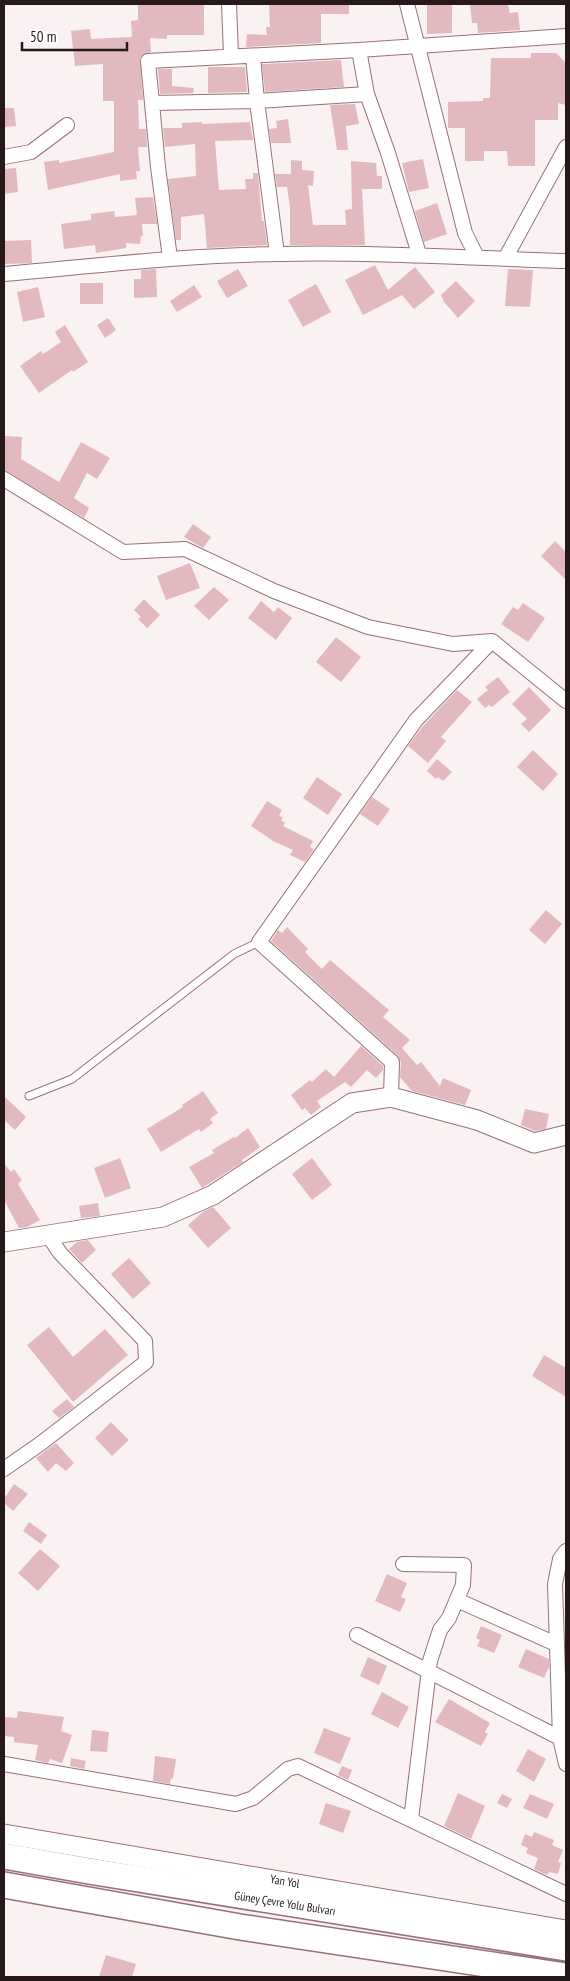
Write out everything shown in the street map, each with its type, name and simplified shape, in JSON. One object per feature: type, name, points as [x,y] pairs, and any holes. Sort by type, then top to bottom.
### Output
[{"type":"highway","name":"Güney Çevre Yolu Bulvarı","points":[[4,1856],[89,1872],[566,1948]]},
{"type":"highway","points":[[4,1885],[240,1926],[566,1976]]},
{"type":"street","points":[[229,4],[231,55]]},
{"type":"street","points":[[407,4],[466,233],[476,257]]},
{"type":"street","points":[[170,258],[158,167],[148,61],[231,55],[253,56],[359,50],[418,44],[566,36]]},
{"type":"street","points":[[359,50],[367,94],[388,153],[419,254]]},
{"type":"street","points":[[253,56],[277,254]]},
{"type":"street","points":[[152,103],[257,101],[367,94]]},
{"type":"street","points":[[4,157],[31,152],[67,125]]},
{"type":"street","points":[[506,257],[566,146]]},
{"type":"street","points":[[4,274],[170,258],[277,254],[419,254],[566,261]]},
{"type":"street","points":[[4,480],[123,552],[185,549],[274,590],[368,627],[453,644],[492,641],[564,693]]},
{"type":"street","points":[[391,1097],[392,1062],[259,942],[416,720],[492,641]]},
{"type":"street","points":[[4,1242],[163,1217],[213,1195],[352,1103],[391,1097],[476,1120],[534,1143],[566,1135]]},
{"type":"street","points":[[4,1469],[40,1444],[146,1362],[145,1341],[60,1253],[48,1235]]},
{"type":"street","points":[[566,1551],[560,1559],[555,1584],[560,1738],[566,1764]]},
{"type":"street","points":[[403,1564],[464,1566],[463,1585],[440,1630],[430,1661],[410,1820]]},
{"type":"street","points":[[457,1600],[556,1644]]},
{"type":"street","points":[[357,1635],[560,1738]]},
{"type":"street","points":[[4,1764],[236,1804],[253,1798],[288,1769],[298,1766],[566,1894]]},
{"type":"street","name":"Yan Yol","points":[[4,1834],[566,1930]]},
{"type":"lane","points":[[29,1096],[72,1079],[234,954],[259,942]]},
{"type":"building","points":[[204,4],[204,35],[167,35],[167,39],[150,38],[151,52],[144,54],[140,58],[143,100],[138,100],[139,129],[146,129],[147,147],[138,147],[140,171],[136,171],[137,179],[120,181],[120,174],[48,190],[44,162],[59,160],[59,163],[114,152],[114,101],[103,101],[103,64],[75,66],[71,31],[90,29],[91,39],[132,37],[131,21],[138,20],[138,5]]},
{"type":"building","points":[[269,4],[349,4],[349,14],[321,14],[321,43],[246,47],[247,34],[267,35],[266,27],[270,27]]},
{"type":"building","points":[[427,4],[452,4],[452,33],[427,34]]},
{"type":"building","points":[[470,4],[508,4],[510,13],[518,12],[520,30],[478,33],[477,23],[472,23]]},
{"type":"building","points":[[531,53],[556,53],[566,63],[566,105],[558,103],[558,120],[535,120],[535,166],[508,166],[507,151],[484,151],[484,161],[465,161],[465,128],[448,128],[448,102],[483,101],[483,98],[490,98],[491,58],[531,58]]},
{"type":"building","points":[[341,60],[344,87],[265,92],[262,64]]},
{"type":"building","points":[[208,67],[245,67],[247,92],[208,93]]},
{"type":"building","points":[[158,69],[172,69],[172,86],[194,88],[193,93],[160,94]]},
{"type":"building","points":[[355,104],[359,124],[346,126],[348,150],[337,150],[330,105]]},
{"type":"building","points":[[4,108],[14,108],[16,126],[4,127]]},
{"type":"building","points":[[288,119],[291,143],[271,143],[269,129],[277,128],[276,121]]},
{"type":"building","points":[[202,122],[202,124],[250,122],[253,140],[215,141],[219,190],[246,189],[245,179],[253,179],[253,173],[258,173],[262,221],[264,221],[267,245],[207,248],[204,214],[181,217],[181,240],[176,240],[168,179],[196,176],[195,144],[165,147],[163,128],[182,128],[182,123]]},
{"type":"building","points":[[423,159],[429,188],[409,192],[402,163]]},
{"type":"building","points":[[291,160],[302,161],[302,170],[314,171],[313,186],[308,185],[313,225],[346,225],[345,210],[352,209],[351,161],[376,163],[377,176],[382,176],[382,189],[362,189],[365,245],[290,245],[290,207],[287,187],[277,187],[275,174],[291,174]]},
{"type":"building","points":[[16,168],[18,192],[4,194],[4,169]]},
{"type":"building","points":[[153,197],[157,224],[142,224],[143,236],[141,236],[140,244],[126,243],[126,248],[96,253],[95,245],[64,249],[61,224],[91,220],[91,214],[114,211],[115,217],[137,215],[135,198]]},
{"type":"building","points":[[437,203],[447,234],[424,242],[415,211]]},
{"type":"building","points":[[31,240],[32,263],[4,264],[4,241]]},
{"type":"building","points":[[375,265],[388,290],[415,267],[435,292],[414,309],[402,295],[363,315],[345,280]]},
{"type":"building","points":[[156,269],[157,297],[134,298],[134,279],[141,279],[141,270]]},
{"type":"building","points":[[238,269],[248,286],[227,298],[217,281]]},
{"type":"building","points":[[508,269],[533,270],[530,307],[505,306]]},
{"type":"building","points":[[456,281],[475,301],[458,318],[444,302],[441,295]]},
{"type":"building","points":[[80,283],[103,283],[103,304],[80,304]]},
{"type":"building","points":[[316,284],[331,312],[303,327],[288,300]]},
{"type":"building","points":[[194,285],[202,297],[177,312],[170,301]]},
{"type":"building","points":[[38,287],[45,317],[23,322],[17,292]]},
{"type":"building","points":[[108,318],[116,330],[105,338],[97,325]]},
{"type":"building","points":[[65,325],[88,362],[73,372],[72,370],[39,393],[20,366],[41,351],[43,354],[61,342],[55,332]]},
{"type":"building","points":[[4,436],[22,437],[21,459],[59,482],[81,442],[110,458],[97,479],[87,473],[74,498],[89,508],[84,518],[4,470]]},
{"type":"building","points":[[193,524],[211,537],[203,548],[184,537]]},
{"type":"building","points":[[555,541],[566,552],[566,580],[541,556]]},
{"type":"building","points":[[190,563],[200,588],[166,600],[157,576]]},
{"type":"building","points":[[214,587],[229,600],[209,620],[194,606]]},
{"type":"building","points":[[144,599],[160,615],[147,628],[138,619],[141,617],[134,610]]},
{"type":"building","points":[[261,601],[274,612],[278,607],[292,618],[276,640],[248,618]]},
{"type":"building","points":[[523,603],[545,618],[528,642],[501,624],[513,607],[518,610]]},
{"type":"building","points":[[336,637],[361,657],[341,682],[316,662]]},
{"type":"building","points":[[498,677],[510,692],[492,707],[489,705],[485,708],[477,699],[488,690],[485,687]]},
{"type":"building","points":[[529,687],[551,710],[529,732],[521,724],[527,719],[512,704]]},
{"type":"building","points":[[457,690],[472,702],[441,737],[446,741],[428,763],[408,746],[423,726]]},
{"type":"building","points":[[533,750],[558,774],[543,791],[517,767]]},
{"type":"building","points":[[437,759],[452,772],[443,781],[438,777],[436,779],[427,771]]},
{"type":"building","points":[[317,777],[342,794],[328,815],[303,798]]},
{"type":"building","points":[[372,797],[390,809],[378,826],[360,814]]},
{"type":"building","points":[[267,801],[282,810],[279,815],[285,823],[283,826],[313,841],[310,847],[314,849],[305,862],[290,855],[293,850],[273,841],[251,826]]},
{"type":"building","points":[[546,910],[562,924],[545,944],[529,930]]},
{"type":"building","points":[[287,927],[308,949],[305,952],[322,969],[330,960],[389,1010],[383,1017],[410,1040],[402,1048],[417,1065],[421,1062],[440,1086],[443,1078],[471,1090],[465,1105],[412,1091],[400,1077],[401,1062],[398,1056],[271,941],[278,930],[282,933]]},
{"type":"building","points":[[361,1046],[383,1066],[383,1070],[376,1078],[367,1070],[351,1087],[345,1082],[317,1101],[321,1107],[311,1115],[305,1108],[302,1110],[291,1095],[310,1080],[312,1082],[326,1069],[334,1077]]},
{"type":"building","points":[[203,1091],[218,1113],[210,1119],[213,1123],[201,1132],[199,1129],[161,1152],[147,1129],[183,1107],[182,1105]]},
{"type":"building","points":[[4,1096],[26,1117],[15,1130],[4,1120]]},
{"type":"building","points":[[525,1109],[549,1114],[546,1129],[535,1131],[521,1125]]},
{"type":"building","points":[[248,1128],[260,1147],[242,1160],[243,1162],[202,1188],[189,1167],[214,1153],[212,1150],[235,1138]]},
{"type":"building","points":[[120,1158],[131,1188],[105,1198],[94,1168]]},
{"type":"building","points":[[312,1158],[332,1185],[312,1200],[292,1174]]},
{"type":"building","points":[[4,1163],[11,1172],[14,1169],[22,1180],[18,1184],[40,1220],[27,1227],[19,1228],[4,1200]]},
{"type":"building","points":[[98,1203],[100,1216],[81,1218],[79,1206]]},
{"type":"building","points":[[213,1207],[231,1228],[208,1248],[188,1225],[204,1211]]},
{"type":"building","points":[[88,1240],[96,1250],[82,1263],[69,1249],[77,1242]]},
{"type":"building","points":[[129,1258],[151,1283],[133,1299],[111,1274]]},
{"type":"building","points":[[49,1327],[73,1357],[105,1329],[128,1355],[73,1402],[27,1345]]},
{"type":"building","points":[[544,1355],[566,1368],[566,1397],[532,1376]]},
{"type":"building","points":[[67,1399],[74,1407],[59,1418],[52,1411]]},
{"type":"building","points":[[111,1422],[129,1440],[112,1456],[95,1438]]},
{"type":"building","points":[[56,1443],[74,1463],[66,1471],[56,1463],[48,1472],[36,1458]]},
{"type":"building","points":[[14,1484],[28,1494],[13,1511],[4,1503],[4,1499]]},
{"type":"building","points":[[29,1522],[47,1535],[41,1544],[23,1531]]},
{"type":"building","points":[[40,1549],[60,1566],[38,1591],[18,1573]]},
{"type":"building","points":[[387,1574],[407,1583],[401,1597],[406,1599],[400,1612],[375,1601]]},
{"type":"building","points":[[481,1626],[502,1635],[494,1653],[477,1646],[480,1640],[476,1638]]},
{"type":"building","points":[[526,1649],[549,1659],[549,1667],[544,1678],[518,1667]]},
{"type":"building","points":[[368,1657],[387,1666],[379,1685],[360,1676]]},
{"type":"building","points":[[382,1692],[409,1707],[398,1728],[371,1714]]},
{"type":"building","points":[[449,1699],[490,1723],[485,1732],[488,1734],[481,1746],[435,1722]]},
{"type":"building","points":[[18,1711],[64,1717],[61,1731],[72,1735],[62,1763],[50,1759],[48,1763],[35,1760],[38,1745],[14,1742],[14,1737],[4,1736],[4,1717],[17,1718]]},
{"type":"building","points":[[324,1728],[351,1738],[340,1764],[314,1753]]},
{"type":"building","points":[[92,1730],[109,1732],[107,1752],[90,1751]]},
{"type":"building","points":[[528,1749],[546,1759],[534,1782],[516,1771]]},
{"type":"building","points":[[155,1756],[176,1759],[173,1779],[171,1778],[170,1784],[153,1781]]},
{"type":"building","points":[[71,1758],[86,1761],[84,1769],[70,1766]]},
{"type":"building","points":[[342,1766],[352,1770],[348,1780],[338,1775]]},
{"type":"building","points":[[458,1793],[485,1806],[471,1839],[444,1826]]},
{"type":"building","points":[[502,1794],[512,1799],[507,1808],[497,1803]]},
{"type":"building","points":[[530,1794],[554,1804],[547,1819],[523,1808]]},
{"type":"building","points":[[326,1803],[351,1811],[343,1833],[319,1824]]},
{"type":"building","points":[[534,1832],[554,1840],[552,1845],[563,1850],[558,1862],[561,1863],[558,1874],[549,1872],[547,1875],[534,1869],[538,1858],[526,1853],[528,1848],[521,1845],[525,1834],[532,1837]]},
{"type":"building","points":[[106,1955],[136,1964],[132,1977],[99,1977]]}]
